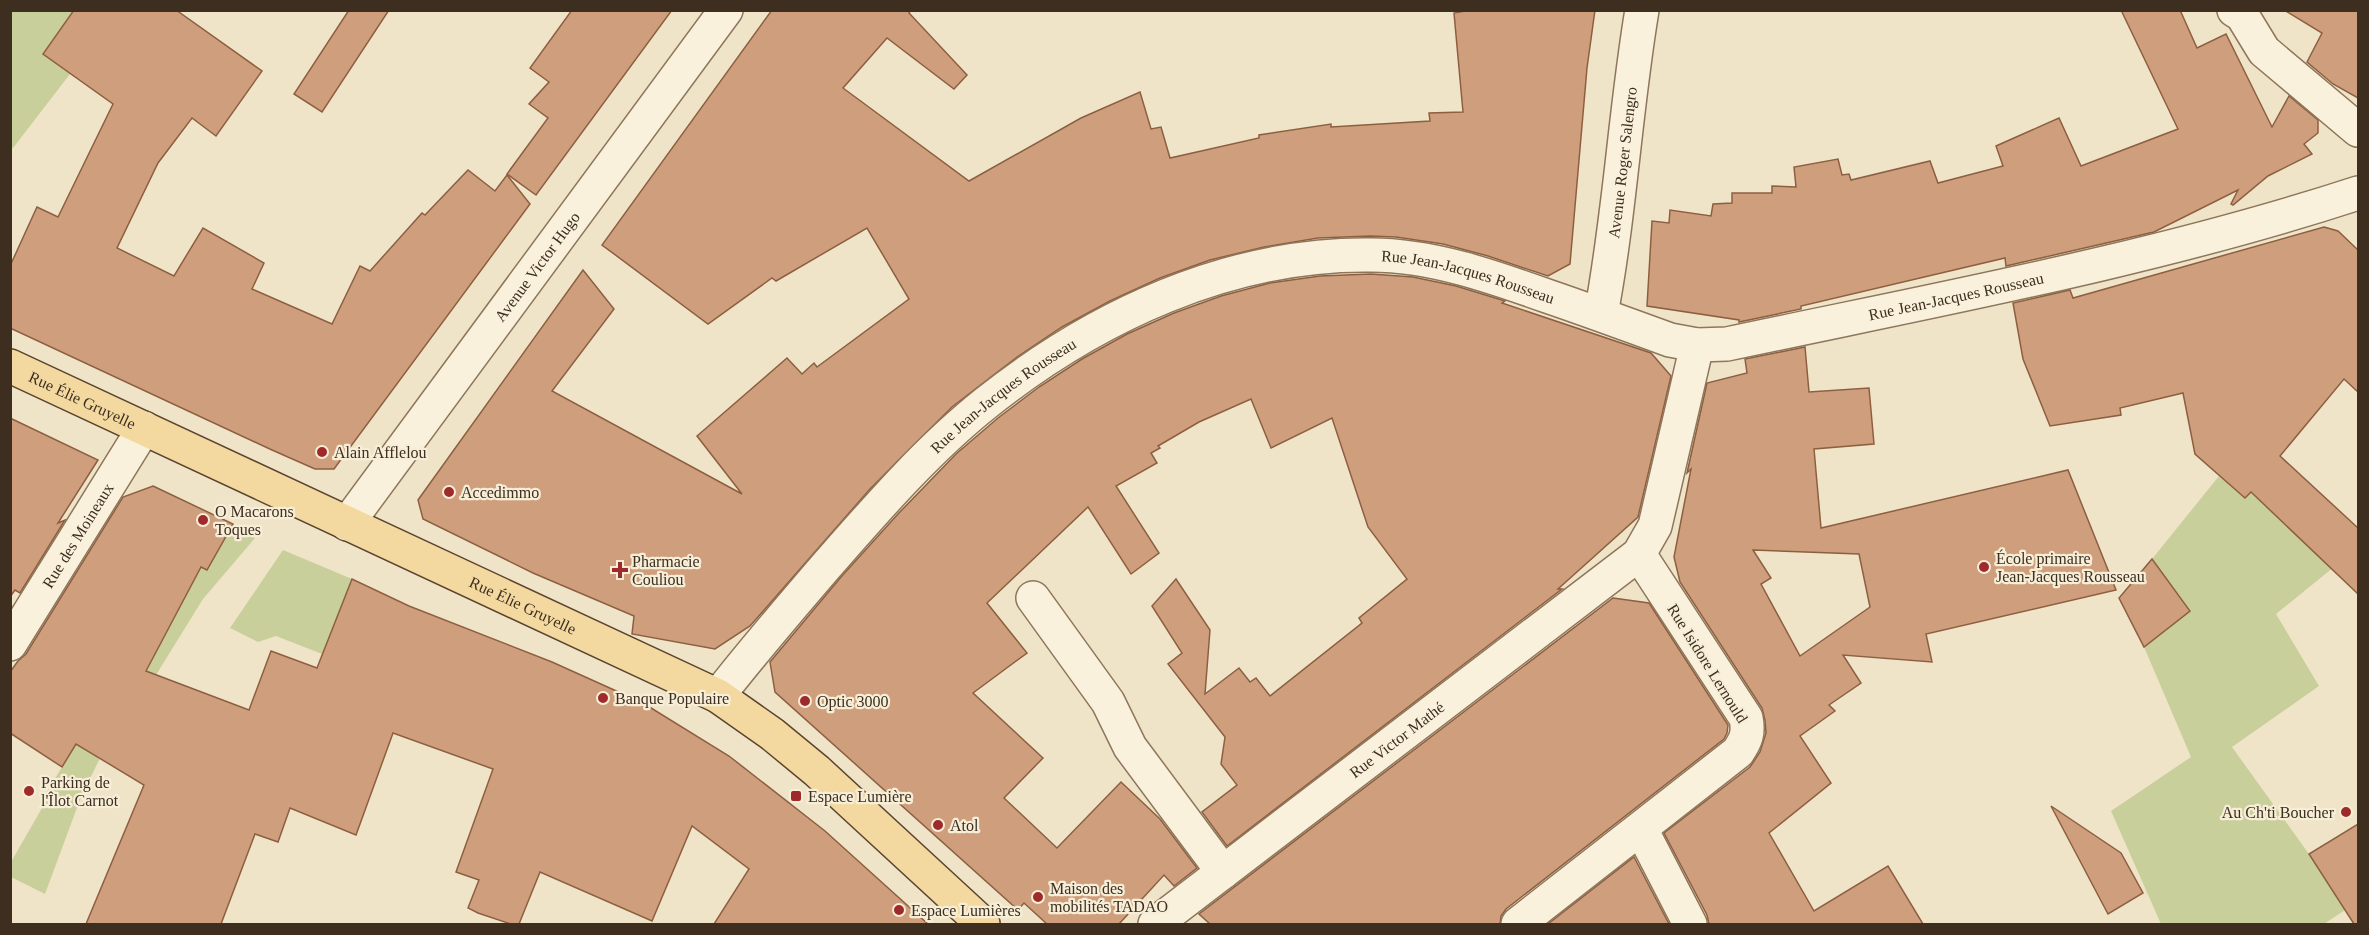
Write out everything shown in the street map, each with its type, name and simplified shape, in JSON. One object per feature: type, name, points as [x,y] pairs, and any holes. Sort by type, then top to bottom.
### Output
[{"type":"main road","name":"Rue Élie Gruyelle","points":[[10,366],[718,696],[772,734],[817,771],[983,924]]},
{"type":"street","name":"Avenue Victor Hugo","points":[[348,524],[726,10]]},
{"type":"street","name":"Avenue Roger Salengro","points":[[1601,314],[1612,255],[1632,67],[1642,10]]},
{"type":"street","points":[[2234,10],[2242,15],[2264,51],[2358,129]]},
{"type":"street","name":"Rue Jean-Jacques Rousseau","points":[[718,696],[875,510],[925,457],[985,404],[1036,366],[1116,319],[1178,289],[1245,269],[1306,258],[1372,254],[1440,262],[1503,280],[1670,340],[1697,345],[1727,344],[2088,267],[2197,241],[2358,193]]},
{"type":"street","points":[[1639,554],[1655,526],[1697,345]]},
{"type":"street","name":"Rue des Moineaux","points":[[10,644],[144,428]]},
{"type":"street","name":"Rue Isidore Lernould","points":[[1518,924],[1738,752],[1746,740],[1748,731],[1746,718],[1639,554]]},
{"type":"street","name":"Rue Victor Mathé","points":[[1155,924],[1639,554]]},
{"type":"street","points":[[1033,598],[1108,702],[1130,747],[1223,872]]},
{"type":"street","points":[[1641,829],[1690,924]]},
{"type":"green space","points":[[10,11],[74,11],[43,54],[70,74],[13,148],[10,146]]},
{"type":"green space","points":[[2219,476],[2245,498],[2251,492],[2350,554],[2276,614],[2319,686],[2232,747],[2309,854],[2345,910],[2324,924],[2161,924],[2111,811],[2191,757],[2144,647],[2190,610],[2152,559]]},
{"type":"green space","points":[[231,527],[255,538],[203,599],[156,675],[114,732],[201,567],[207,569]]},
{"type":"green space","points":[[283,550],[352,579],[322,654],[276,636],[258,642],[230,628]]},
{"type":"green space","points":[[76,744],[100,758],[81,797],[45,894],[11,877],[11,862],[42,808],[39,805]]},
{"type":"building","points":[[74,10],[176,10],[262,71],[216,136],[192,118],[158,163],[117,248],[174,276],[203,228],[264,263],[252,289],[332,324],[360,266],[370,271],[422,213],[425,215],[468,170],[495,191],[507,175],[530,204],[334,469],[315,469],[10,328],[10,266],[37,207],[58,217],[113,104],[43,54]]},
{"type":"building","points":[[349,10],[389,10],[322,112],[294,94]]},
{"type":"building","points":[[572,10],[672,10],[536,195],[507,174],[548,118],[529,104],[549,82],[530,68]]},
{"type":"building","points":[[772,10],[911,10],[909,13],[967,75],[954,89],[887,38],[843,88],[969,181],[1081,118],[1140,92],[1151,129],[1161,127],[1170,158],[1259,138],[1259,135],[1331,124],[1331,127],[1430,121],[1429,113],[1463,112],[1454,13],[1471,10],[1595,10],[1587,68],[1570,264],[1548,276],[1443,244],[1396,237],[1370,236],[1318,238],[1264,247],[1210,260],[1160,278],[1062,327],[1017,357],[952,407],[870,489],[750,626],[715,649],[632,634],[634,616],[533,573],[423,519],[418,500],[583,270],[614,309],[552,391],[742,494],[697,436],[787,358],[802,374],[814,363],[817,367],[909,299],[867,228],[776,281],[772,278],[708,324],[602,245]]},
{"type":"building","points":[[2121,10],[2180,10],[2197,48],[2226,34],[2272,127],[2289,96],[2318,120],[2318,133],[2304,144],[2312,154],[2268,176],[2233,205],[2231,204],[2238,190],[2154,232],[2006,266],[2005,258],[1801,306],[1801,309],[1739,322],[1739,320],[1647,306],[1652,221],[1669,223],[1670,210],[1711,216],[1713,204],[1732,203],[1732,193],[1772,193],[1772,186],[1796,187],[1794,167],[1838,159],[1842,175],[1849,174],[1851,180],[1930,161],[1938,183],[2003,166],[1996,146],[2059,118],[2081,166],[2178,129]]},
{"type":"building","points":[[2284,10],[2358,10],[2358,98],[2333,84],[2307,62],[2322,33]]},
{"type":"building","points":[[2324,227],[2338,231],[2358,250],[2358,392],[2344,379],[2280,456],[2358,528],[2358,594],[2251,492],[2245,498],[2195,454],[2183,393],[2120,408],[2121,415],[2050,426],[2023,359],[2013,303],[2070,290],[2073,298]]},
{"type":"building","points":[[1371,274],[1413,277],[1456,286],[1651,353],[1671,376],[1638,517],[1558,589],[1562,589],[1227,846],[1202,812],[1237,785],[1221,764],[1225,737],[1168,664],[1182,653],[1152,606],[1176,579],[1210,630],[1205,694],[1239,668],[1250,682],[1256,678],[1270,696],[1362,623],[1359,618],[1407,579],[1368,527],[1332,418],[1271,448],[1251,399],[1199,422],[1158,446],[1160,448],[1151,453],[1157,463],[1116,486],[1159,553],[1131,574],[1088,507],[987,603],[1027,653],[973,693],[1043,758],[1004,798],[1057,848],[1121,782],[1160,819],[1197,868],[1174,886],[1164,875],[1119,924],[1047,924],[1024,903],[1018,910],[775,692],[770,662],[841,577],[956,454],[1039,387],[1082,359],[1127,334],[1174,313],[1221,296],[1270,283],[1320,276]]},
{"type":"building","points":[[1805,347],[1809,392],[1869,388],[1874,444],[1814,449],[1821,528],[2068,470],[2116,590],[1926,634],[1932,662],[1843,655],[1861,683],[1829,705],[1835,711],[1800,736],[1831,783],[1769,833],[1814,911],[1888,866],[1923,924],[1709,924],[1707,915],[1664,833],[1750,767],[1760,752],[1766,733],[1762,708],[1680,582],[1674,557],[1691,469],[1687,473],[1707,383],[1747,373],[1745,359]],"holes":[[[1753,550],[1859,554],[1870,607],[1800,656],[1761,584],[1771,578]]]},
{"type":"building","points":[[10,418],[98,460],[58,523],[65,520],[20,593],[15,590],[10,597]]},
{"type":"building","points":[[153,486],[233,524],[207,570],[201,567],[146,671],[249,710],[271,651],[317,668],[352,579],[409,606],[552,662],[643,703],[729,756],[825,831],[928,924],[714,924],[749,869],[692,826],[652,921],[540,872],[519,924],[511,924],[478,913],[468,908],[479,880],[456,872],[493,769],[393,733],[356,835],[290,808],[278,842],[255,834],[221,924],[86,924],[144,785],[76,744],[62,767],[10,733],[10,672],[26,654],[123,497]]},
{"type":"building","points":[[2152,559],[2190,611],[2144,647],[2119,598]]},
{"type":"building","points":[[1613,598],[1649,603],[1728,725],[1727,733],[1724,739],[1506,909],[1501,916],[1500,924],[1210,924],[1199,914]]},
{"type":"building","points":[[2051,806],[2121,853],[2143,893],[2108,914]]},
{"type":"building","points":[[2358,824],[2358,924],[2354,924],[2309,854]]},
{"type":"building","points":[[1634,857],[1669,924],[1548,924]]},
{"type":"place","name":"Alain Afflelou","points":[[322,452]]},
{"type":"place","name":"Accedimmo","points":[[449,492]]},
{"type":"place","name":"O Macarons Toques","points":[[203,520]]},
{"type":"place","name":"École primaire Jean-Jacques Rousseau","points":[[1984,567]]},
{"type":"place","name":"Pharmacie Couliou","points":[[620,570]]},
{"type":"place","name":"Banque Populaire","points":[[603,698]]},
{"type":"place","name":"Optic 3000","points":[[805,701]]},
{"type":"place","name":"Parking de l'Îlot Carnot","points":[[29,791]]},
{"type":"place","name":"Espace Lumière","points":[[796,796]]},
{"type":"place","name":"Au Ch'ti Boucher","points":[[2346,812]]},
{"type":"place","name":"Atol","points":[[938,825]]},
{"type":"place","name":"Maison des mobilités TADAO","points":[[1038,897]]},
{"type":"place","name":"Espace Lumières","points":[[899,910]]}]
